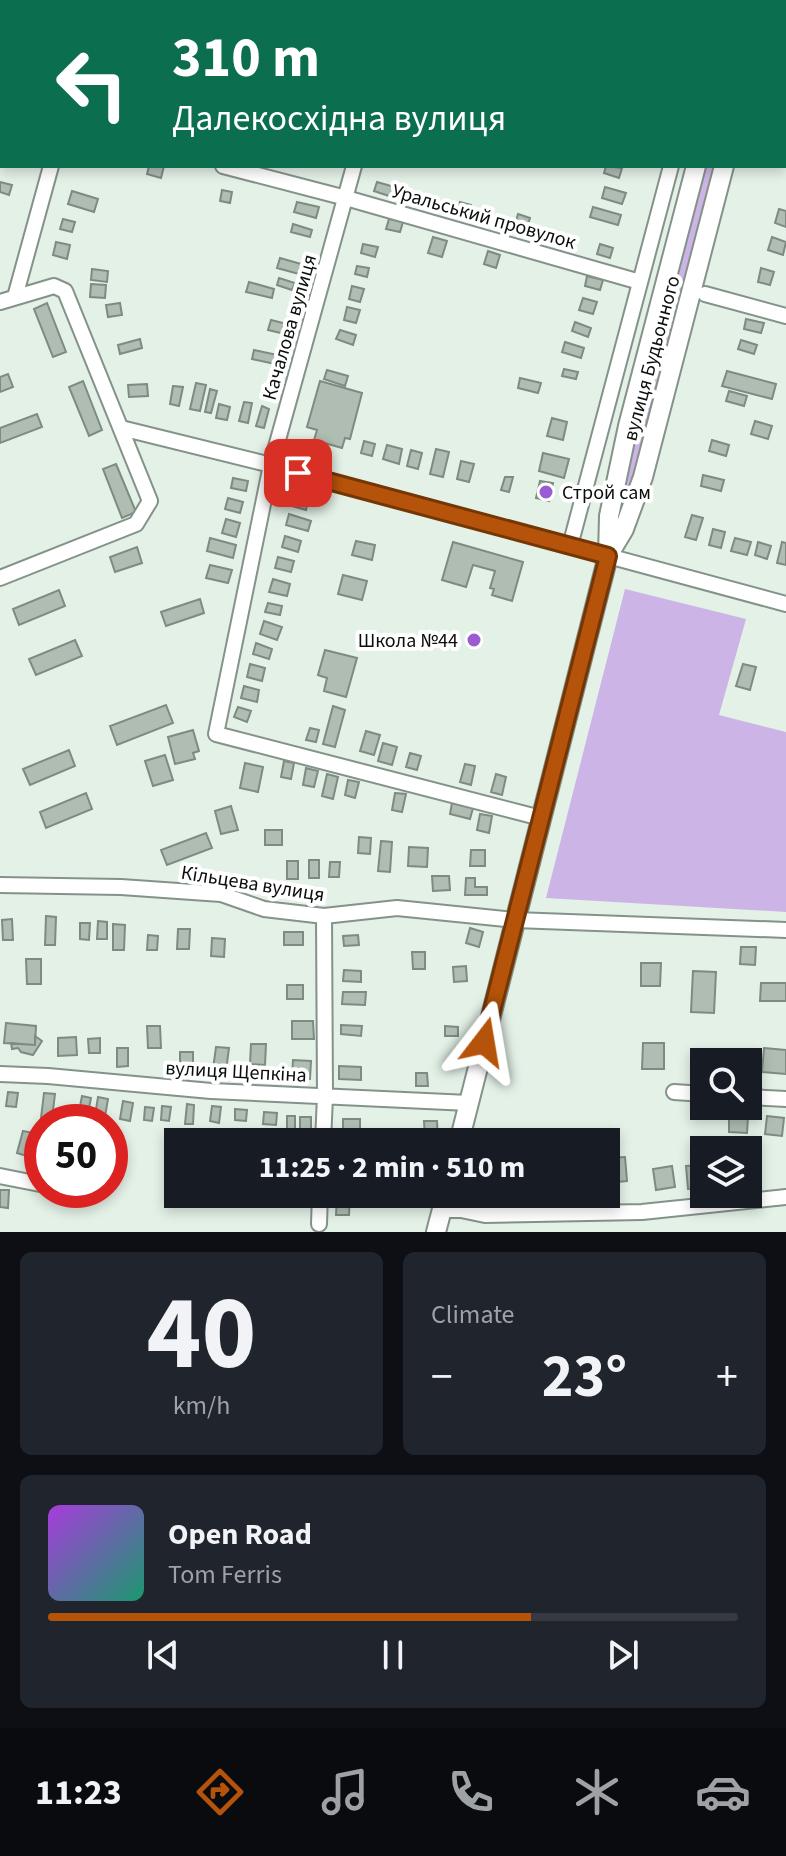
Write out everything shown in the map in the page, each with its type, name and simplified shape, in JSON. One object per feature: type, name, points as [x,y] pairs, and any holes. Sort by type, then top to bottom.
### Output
[{"type":"main road","name":"вулиця Будьонного","points":[[463,1128],[608,556],[609,516],[628,426],[695,168]]},
{"type":"main road","name":"вулиця Будьонного","points":[[608,556],[624,529],[643,477],[723,168]]},
{"type":"main road","points":[[436,1232],[442,1208]]},
{"type":"street","points":[[15,297],[50,168]]},
{"type":"street","name":"Уральський провулок","points":[[231,168],[640,282]]},
{"type":"street","name":"Качалова вулиця","points":[[354,168],[271,465],[216,734],[541,818]]},
{"type":"street","points":[[570,546],[670,168]]},
{"type":"street","points":[[0,302],[54,286],[65,291],[150,501],[136,524],[0,578]]},
{"type":"street","points":[[705,294],[786,316]]},
{"type":"street","points":[[121,428],[271,465],[786,604]]},
{"type":"street","name":"Кільцева вулиця","points":[[0,885],[121,887],[221,894],[264,909],[324,916],[397,908],[515,920],[786,930]]},
{"type":"street","points":[[324,916],[324,1128]]},
{"type":"street","name":"вулиця Щепкіна","points":[[0,1074],[211,1091],[469,1103]]},
{"type":"street","points":[[674,1092],[690,1093]]},
{"type":"street","points":[[762,1098],[786,1099]]},
{"type":"street","points":[[0,1176],[24,1181]]},
{"type":"street","points":[[457,1208],[485,1215],[642,1212],[786,1197]]},
{"type":"street","points":[[319,1224],[320,1208]]},
{"type":"shaded area","points":[[705,168],[716,168],[619,529],[615,527],[633,445]]},
{"type":"shaded area","points":[[625,589],[746,619],[719,715],[786,732],[786,912],[546,898]]},
{"type":"building","points":[[148,168],[164,168],[161,178],[147,174]]},
{"type":"building","points":[[605,168],[622,168],[619,178],[604,173]]},
{"type":"building","points":[[0,182],[12,185],[9,195],[0,192]]},
{"type":"building","points":[[377,182],[398,188],[395,198],[374,191]]},
{"type":"building","points":[[605,187],[626,193],[622,204],[602,198]]},
{"type":"building","points":[[222,190],[232,192],[230,203],[220,201]]},
{"type":"building","points":[[72,191],[98,199],[94,212],[68,204]]},
{"type":"building","points":[[297,202],[319,207],[316,218],[294,212]]},
{"type":"building","points":[[460,202],[471,205],[469,218],[457,215]]},
{"type":"building","points":[[593,207],[621,215],[618,225],[590,217]]},
{"type":"building","points":[[779,209],[786,211],[786,227],[775,223]]},
{"type":"building","points":[[518,214],[530,218],[525,235],[513,231]]},
{"type":"building","points":[[63,219],[75,222],[72,232],[60,229]]},
{"type":"building","points":[[389,219],[403,222],[400,232],[386,229]]},
{"type":"building","points":[[293,224],[312,230],[310,237],[291,232]]},
{"type":"building","points":[[433,237],[447,241],[442,257],[428,253]]},
{"type":"building","points":[[772,237],[786,242],[783,255],[768,250]]},
{"type":"building","points":[[56,242],[70,245],[67,259],[53,255]]},
{"type":"building","points":[[363,244],[378,247],[375,257],[361,253]]},
{"type":"building","points":[[600,244],[613,248],[610,258],[597,254]]},
{"type":"building","points":[[488,251],[500,255],[496,268],[484,264]]},
{"type":"building","points":[[280,258],[301,264],[299,274],[277,268]]},
{"type":"building","points":[[357,266],[369,268],[367,277],[355,274]]},
{"type":"building","points":[[761,268],[774,272],[770,285],[758,282]]},
{"type":"building","points":[[92,269],[108,271],[107,282],[91,280]]},
{"type":"building","points":[[587,276],[603,280],[600,290],[585,286]]},
{"type":"building","points":[[279,278],[295,283],[292,290],[277,285]]},
{"type":"building","points":[[249,282],[274,289],[272,298],[246,292]]},
{"type":"building","points":[[91,284],[106,285],[105,298],[90,297]]},
{"type":"building","points":[[352,286],[364,289],[360,302],[349,299]]},
{"type":"building","points":[[583,298],[597,302],[593,314],[579,310]]},
{"type":"building","points":[[47,303],[66,352],[53,357],[34,309]]},
{"type":"building","points":[[120,303],[122,315],[108,317],[106,305]]},
{"type":"building","points":[[347,307],[360,310],[356,323],[344,320]]},
{"type":"building","points":[[746,319],[764,323],[761,333],[744,329]]},
{"type":"building","points":[[271,320],[287,324],[285,334],[268,330]]},
{"type":"building","points":[[575,322],[591,328],[588,337],[572,331]]},
{"type":"building","points":[[340,330],[356,335],[353,345],[336,339]]},
{"type":"building","points":[[140,339],[142,348],[120,354],[118,345]]},
{"type":"building","points":[[741,340],[757,345],[754,354],[738,349]]},
{"type":"building","points":[[565,342],[584,348],[581,358],[562,352]]},
{"type":"building","points":[[254,350],[282,356],[280,365],[252,359]]},
{"type":"building","points":[[564,369],[578,372],[576,379],[562,376]]},
{"type":"building","points":[[327,370],[348,376],[345,386],[324,379]]},
{"type":"building","points":[[727,371],[776,384],[772,399],[722,386]]},
{"type":"building","points":[[8,374],[13,387],[0,392],[0,377]]},
{"type":"building","points":[[520,378],[541,383],[538,393],[518,388]]},
{"type":"building","points":[[83,381],[102,430],[89,436],[69,387]]},
{"type":"building","points":[[320,381],[362,393],[350,439],[345,438],[342,448],[314,440],[317,430],[307,427]]},
{"type":"building","points":[[196,383],[206,385],[200,411],[190,409]]},
{"type":"building","points":[[147,384],[148,396],[129,397],[128,385]]},
{"type":"building","points":[[173,386],[183,387],[179,406],[170,404]]},
{"type":"building","points":[[210,389],[217,391],[211,413],[205,412]]},
{"type":"building","points":[[729,391],[747,396],[744,406],[726,401]]},
{"type":"building","points":[[244,402],[252,403],[248,423],[239,421]]},
{"type":"building","points":[[219,404],[230,407],[227,420],[216,418]]},
{"type":"building","points":[[262,406],[269,409],[264,428],[256,426]]},
{"type":"building","points":[[37,414],[42,427],[0,443],[0,428]]},
{"type":"building","points":[[552,418],[567,422],[563,440],[547,436]]},
{"type":"building","points":[[755,421],[772,426],[768,439],[751,434]]},
{"type":"building","points":[[712,440],[729,445],[726,456],[709,451]]},
{"type":"building","points":[[364,441],[375,444],[372,456],[361,453]]},
{"type":"building","points":[[387,445],[402,449],[399,464],[383,459]]},
{"type":"building","points":[[436,449],[449,452],[443,477],[430,474]]},
{"type":"building","points":[[411,450],[422,453],[418,469],[407,466]]},
{"type":"building","points":[[543,453],[569,459],[564,478],[539,471]]},
{"type":"building","points":[[461,461],[474,464],[469,482],[457,479]]},
{"type":"building","points":[[116,464],[136,512],[122,518],[103,469]]},
{"type":"building","points":[[703,475],[724,480],[721,491],[701,486]]},
{"type":"building","points":[[505,477],[513,477],[509,492],[501,490]]},
{"type":"building","points":[[233,478],[248,481],[246,491],[231,488]]},
{"type":"building","points":[[540,481],[553,483],[549,501],[536,498]]},
{"type":"building","points":[[295,497],[308,501],[306,510],[292,506]]},
{"type":"building","points":[[228,498],[243,502],[240,513],[225,509]]},
{"type":"building","points":[[289,514],[311,521],[308,531],[286,525]]},
{"type":"building","points":[[692,515],[703,518],[696,540],[685,537]]},
{"type":"building","points":[[226,519],[240,523],[236,537],[222,533]]},
{"type":"building","points":[[713,529],[725,532],[721,548],[709,545]]},
{"type":"building","points":[[285,536],[301,541],[298,552],[282,547]]},
{"type":"building","points":[[210,538],[236,545],[233,558],[207,551]]},
{"type":"building","points":[[735,538],[751,542],[747,555],[731,551]]},
{"type":"building","points":[[356,541],[375,545],[372,560],[352,555]]},
{"type":"building","points":[[453,542],[523,562],[512,601],[492,595],[494,589],[490,588],[495,571],[473,565],[466,587],[442,580]]},
{"type":"building","points":[[758,542],[771,546],[767,559],[755,555]]},
{"type":"building","points":[[782,542],[786,543],[786,565],[777,563]]},
{"type":"building","points":[[137,547],[142,563],[115,572],[110,557]]},
{"type":"building","points":[[278,557],[294,561],[291,572],[275,568]]},
{"type":"building","points":[[210,565],[232,570],[228,583],[206,578]]},
{"type":"building","points":[[343,575],[367,581],[362,600],[338,594]]},
{"type":"building","points":[[273,579],[290,584],[287,596],[269,592]]},
{"type":"building","points":[[59,590],[65,606],[19,625],[13,609]]},
{"type":"building","points":[[200,599],[204,613],[166,626],[161,612]]},
{"type":"building","points":[[268,603],[282,606],[280,615],[265,612]]},
{"type":"building","points":[[264,621],[282,627],[277,640],[260,634]]},
{"type":"building","points":[[75,640],[82,656],[36,675],[29,659]]},
{"type":"building","points":[[256,643],[272,649],[269,659],[253,654]]},
{"type":"building","points":[[325,650],[357,658],[346,697],[324,691],[327,678],[318,675]]},
{"type":"building","points":[[250,664],[265,668],[262,681],[247,677]]},
{"type":"building","points":[[743,664],[756,667],[750,690],[736,686]]},
{"type":"building","points":[[244,686],[259,690],[257,702],[241,698]]},
{"type":"building","points":[[166,705],[173,723],[117,745],[110,726]]},
{"type":"building","points":[[333,706],[345,710],[335,747],[323,744]]},
{"type":"building","points":[[238,707],[251,711],[247,722],[234,717]]},
{"type":"building","points":[[310,728],[319,730],[316,742],[306,740]]},
{"type":"building","points":[[193,730],[199,751],[193,753],[195,759],[175,764],[168,737]]},
{"type":"building","points":[[366,731],[380,735],[374,755],[360,751]]},
{"type":"building","points":[[383,743],[397,747],[392,765],[378,761]]},
{"type":"building","points":[[69,750],[75,766],[30,785],[23,769]]},
{"type":"building","points":[[410,753],[421,756],[417,770],[406,767]]},
{"type":"building","points":[[165,755],[173,780],[153,786],[145,761]]},
{"type":"building","points":[[284,761],[294,763],[291,779],[281,777]]},
{"type":"building","points":[[245,763],[263,767],[258,792],[240,788]]},
{"type":"building","points":[[465,764],[475,766],[471,785],[460,782]]},
{"type":"building","points":[[306,768],[318,771],[314,787],[303,785]]},
{"type":"building","points":[[327,774],[338,777],[333,799],[322,796]]},
{"type":"building","points":[[496,774],[506,777],[502,795],[491,792]]},
{"type":"building","points":[[348,780],[359,782],[355,798],[345,795]]},
{"type":"building","points":[[86,793],[92,809],[46,828],[40,812]]},
{"type":"building","points":[[395,793],[406,794],[402,812],[392,810]]},
{"type":"building","points":[[452,803],[473,808],[470,819],[450,814]]},
{"type":"building","points":[[231,806],[238,830],[221,834],[215,811]]},
{"type":"building","points":[[480,814],[492,816],[489,833],[477,830]]},
{"type":"building","points":[[265,830],[282,830],[282,845],[265,845]]},
{"type":"building","points":[[206,833],[212,848],[167,865],[161,850]]},
{"type":"building","points":[[359,837],[371,838],[370,854],[358,853]]},
{"type":"building","points":[[381,841],[392,842],[390,872],[378,871]]},
{"type":"building","points":[[409,847],[428,848],[427,867],[408,866]]},
{"type":"building","points":[[471,850],[485,850],[485,866],[470,866]]},
{"type":"building","points":[[309,860],[319,860],[319,878],[309,878]]},
{"type":"building","points":[[287,861],[298,861],[298,879],[287,879]]},
{"type":"building","points":[[330,862],[340,862],[339,877],[329,877]]},
{"type":"building","points":[[432,876],[449,876],[450,890],[433,891]]},
{"type":"building","points":[[466,878],[475,878],[475,887],[487,887],[487,895],[465,895]]},
{"type":"building","points":[[46,916],[56,917],[55,945],[45,945]]},
{"type":"building","points":[[12,919],[13,940],[3,940],[2,920]]},
{"type":"building","points":[[98,921],[107,922],[107,939],[97,939]]},
{"type":"building","points":[[80,923],[90,923],[89,940],[80,939]]},
{"type":"building","points":[[113,924],[125,925],[124,950],[113,950]]},
{"type":"building","points":[[470,928],[483,932],[479,947],[466,943]]},
{"type":"building","points":[[178,929],[190,929],[189,949],[177,949]]},
{"type":"building","points":[[284,932],[303,932],[303,945],[284,945]]},
{"type":"building","points":[[148,935],[158,936],[157,950],[147,950]]},
{"type":"building","points":[[358,935],[359,945],[344,946],[343,936]]},
{"type":"building","points":[[212,938],[225,939],[224,957],[211,956]]},
{"type":"building","points":[[741,947],[756,947],[755,965],[740,964]]},
{"type":"building","points":[[412,952],[425,952],[425,969],[413,969]]},
{"type":"building","points":[[26,959],[41,959],[41,984],[27,984]]},
{"type":"building","points":[[641,963],[661,963],[660,986],[641,986]]},
{"type":"building","points":[[466,966],[467,981],[454,982],[453,967]]},
{"type":"building","points":[[344,970],[361,971],[361,982],[343,981]]},
{"type":"building","points":[[693,971],[716,972],[714,1013],[691,1012]]},
{"type":"building","points":[[761,983],[786,983],[786,1001],[760,1001]]},
{"type":"building","points":[[287,985],[303,985],[303,999],[287,999]]},
{"type":"building","points":[[343,992],[366,992],[365,1005],[342,1004]]},
{"type":"building","points":[[292,1021],[313,1021],[314,1039],[292,1039]]},
{"type":"building","points":[[6,1023],[36,1026],[35,1045],[4,1043]]},
{"type":"building","points":[[341,1025],[362,1026],[361,1036],[341,1034]]},
{"type":"building","points":[[147,1026],[160,1026],[161,1048],[148,1048]]},
{"type":"building","points":[[445,1026],[458,1027],[458,1036],[445,1036]]},
{"type":"building","points":[[35,1036],[42,1041],[33,1055],[18,1048],[12,1049],[11,1043],[35,1045]]},
{"type":"building","points":[[76,1037],[77,1055],[58,1056],[58,1038]]},
{"type":"building","points":[[100,1038],[100,1053],[89,1053],[88,1039]]},
{"type":"building","points":[[643,1043],[664,1043],[664,1069],[642,1069]]},
{"type":"building","points":[[251,1044],[266,1044],[265,1065],[250,1064]]},
{"type":"building","points":[[216,1047],[229,1048],[226,1071],[213,1069]]},
{"type":"building","points":[[117,1048],[128,1048],[128,1066],[117,1067]]},
{"type":"building","points":[[764,1048],[786,1050],[786,1074],[762,1072]]},
{"type":"building","points":[[180,1052],[193,1052],[193,1068],[180,1068]]},
{"type":"building","points":[[293,1060],[311,1061],[310,1079],[292,1078]]},
{"type":"building","points":[[339,1066],[361,1067],[361,1080],[339,1079]]},
{"type":"building","points":[[416,1073],[427,1073],[428,1086],[416,1086]]},
{"type":"building","points":[[8,1092],[18,1093],[16,1107],[6,1106]]},
{"type":"building","points":[[44,1093],[55,1094],[54,1104],[43,1104]]},
{"type":"building","points":[[82,1096],[91,1098],[90,1104],[80,1104]]},
{"type":"building","points":[[98,1097],[108,1099],[107,1104],[97,1104]]},
{"type":"building","points":[[123,1101],[133,1103],[130,1121],[128,1104],[122,1104]]},
{"type":"building","points":[[187,1104],[194,1105],[193,1124],[185,1124]]},
{"type":"building","points":[[162,1106],[171,1107],[169,1121],[161,1120]]},
{"type":"building","points":[[212,1106],[221,1107],[219,1123],[210,1121]]},
{"type":"building","points":[[145,1107],[154,1108],[152,1121],[144,1120]]},
{"type":"building","points":[[235,1109],[247,1110],[246,1121],[235,1120]]},
{"type":"building","points":[[264,1112],[277,1113],[276,1125],[263,1124]]},
{"type":"building","points":[[287,1116],[295,1116],[295,1128],[287,1128]]},
{"type":"building","points":[[767,1116],[784,1118],[782,1136],[765,1134]]},
{"type":"building","points":[[300,1117],[311,1117],[311,1128],[300,1128]]},
{"type":"building","points":[[343,1119],[360,1119],[360,1128],[343,1128]]},
{"type":"building","points":[[729,1120],[748,1120],[747,1133],[729,1132]]},
{"type":"building","points":[[424,1121],[437,1121],[437,1128],[424,1128]]},
{"type":"building","points":[[23,1131],[24,1131],[24,1155],[17,1153]]},
{"type":"building","points":[[620,1157],[625,1157],[627,1181],[620,1182]]},
{"type":"building","points":[[672,1166],[675,1187],[656,1190],[653,1169]]},
{"type":"building","points":[[686,1166],[690,1166],[690,1189],[688,1189]]},
{"type":"building","points":[[0,1190],[9,1190],[8,1208],[0,1207]]},
{"type":"building","points":[[336,1208],[349,1208],[349,1215],[336,1215]]},
{"type":"place","name":"Строй сам","points":[[546,492]]},
{"type":"place","name":"Школа №44","points":[[474,640]]},
{"type":"route","points":[[298,473],[608,556],[484,1042]]}]
